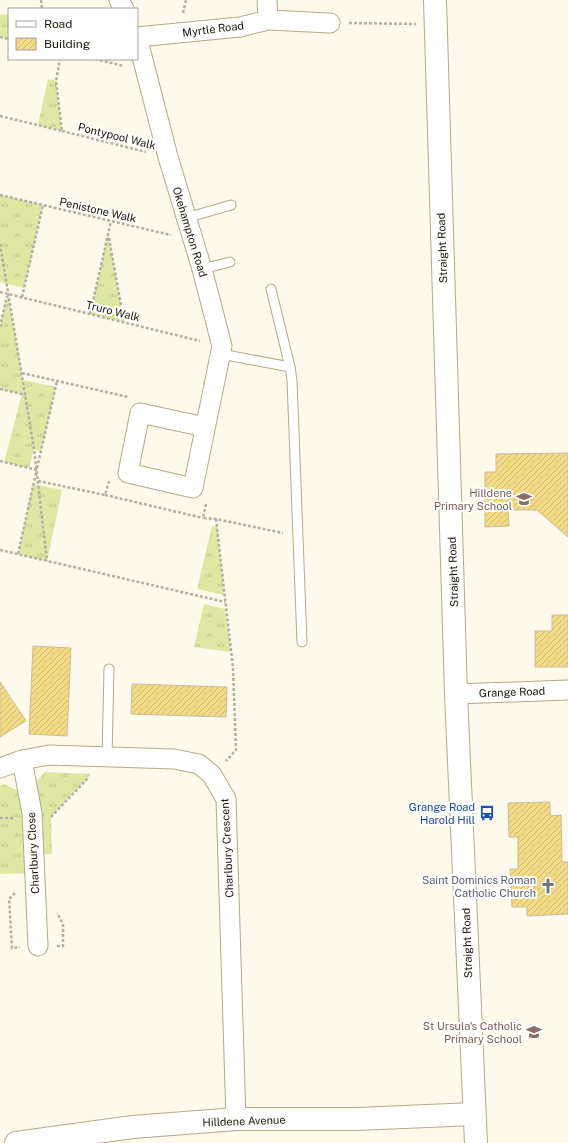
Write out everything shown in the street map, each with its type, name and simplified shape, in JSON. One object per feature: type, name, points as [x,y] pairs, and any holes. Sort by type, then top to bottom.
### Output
[{"type":"street","points":[[267,0],[268,20]]},
{"type":"street","name":"Straight Road","points":[[435,0],[456,694],[476,1143]]},
{"type":"street","name":"Myrtle Road","points":[[138,37],[240,27],[268,20],[330,23]]},
{"type":"street","name":"Okehampton Road","points":[[138,41],[168,157],[202,269],[222,350],[193,488]]},
{"type":"street","points":[[193,488],[128,473],[140,413],[205,427]]},
{"type":"street","name":"Grange Road","points":[[456,694],[568,690]]},
{"type":"street","name":"Charlbury Crescent","points":[[0,768],[22,760],[49,755],[174,759],[199,764],[212,776],[226,798],[236,1120]]},
{"type":"street","name":"Charlbury Close","points":[[22,760],[32,814],[38,946]]},
{"type":"street","name":"Hilldene Avenue","points":[[16,1143],[133,1127],[236,1120],[357,1119],[474,1114]]},
{"type":"lane","points":[[186,218],[231,205]]},
{"type":"lane","points":[[202,269],[230,262]]},
{"type":"lane","points":[[271,290],[292,380],[302,642]]},
{"type":"lane","points":[[222,350],[290,367]]},
{"type":"lane","points":[[107,757],[109,669]]},
{"type":"path","points":[[330,23],[436,25]]},
{"type":"path","name":"Pontypool Walk","points":[[60,60],[56,81],[62,131]]},
{"type":"path","points":[[99,60],[146,71]]},
{"type":"path","name":"Pontypool Walk","points":[[0,116],[168,157]]},
{"type":"path","name":"Penistone Walk","points":[[0,195],[193,240]]},
{"type":"path","points":[[22,297],[43,205]]},
{"type":"path","points":[[90,314],[111,221]]},
{"type":"path","points":[[108,235],[124,322]]},
{"type":"path","points":[[0,244],[26,395],[37,470],[47,561]]},
{"type":"path","name":"Truro Walk","points":[[0,292],[124,322],[222,350]]},
{"type":"path","points":[[0,327],[8,294]]},
{"type":"path","points":[[22,373],[138,399],[140,413]]},
{"type":"path","points":[[18,554],[57,381]]},
{"type":"path","points":[[0,389],[26,395]]},
{"type":"path","points":[[0,461],[37,470]]},
{"type":"path","points":[[106,496],[111,474],[128,473]]},
{"type":"path","points":[[38,481],[203,518],[216,519],[298,537]]},
{"type":"path","points":[[193,488],[208,496],[203,518]]},
{"type":"path","points":[[212,776],[236,750],[233,668],[216,519]]},
{"type":"path","points":[[0,550],[225,602]]},
{"type":"green space","points":[[8,14],[8,39],[0,37],[0,15]]},
{"type":"green space","points":[[48,79],[56,81],[62,131],[38,125]]},
{"type":"green space","points":[[0,195],[43,205],[24,288],[0,282]]},
{"type":"green space","points":[[108,235],[124,322],[90,314]]},
{"type":"green space","points":[[8,294],[23,380],[56,387],[41,451],[34,449],[29,468],[4,462],[22,394],[0,389],[0,327]]},
{"type":"green space","points":[[33,484],[62,490],[47,561],[18,554]]},
{"type":"green space","points":[[212,526],[217,527],[224,595],[197,589]]},
{"type":"green space","points":[[204,604],[225,609],[231,652],[194,647]]},
{"type":"green space","points":[[45,772],[91,774],[51,817],[52,854],[39,854],[33,785]]},
{"type":"green space","points":[[4,784],[20,792],[26,824],[29,873],[0,874],[0,786]]},
{"type":"building","points":[[568,453],[568,537],[537,510],[508,510],[509,526],[485,527],[485,472],[496,472],[496,454]]},
{"type":"building","points":[[552,615],[568,615],[568,667],[535,667],[535,631],[552,631]]},
{"type":"building","points":[[33,646],[71,648],[67,736],[29,734]]},
{"type":"building","points":[[0,682],[26,721],[0,737]]},
{"type":"building","points":[[132,684],[227,687],[226,717],[131,714]]},
{"type":"building","points":[[550,802],[550,816],[561,815],[562,862],[568,862],[568,914],[527,916],[527,907],[512,907],[510,869],[518,869],[518,837],[509,837],[508,803]]},
{"type":"place","name":"Hilldene Primary School","points":[[524,499]]},
{"type":"place","name":"Grange Road Harold Hill","points":[[487,813]]},
{"type":"place","name":"Saint Dominics Roman Catholic Church","points":[[548,886]]},
{"type":"place","name":"St Ursula's Catholic Primary School","points":[[534,1032]]}]
